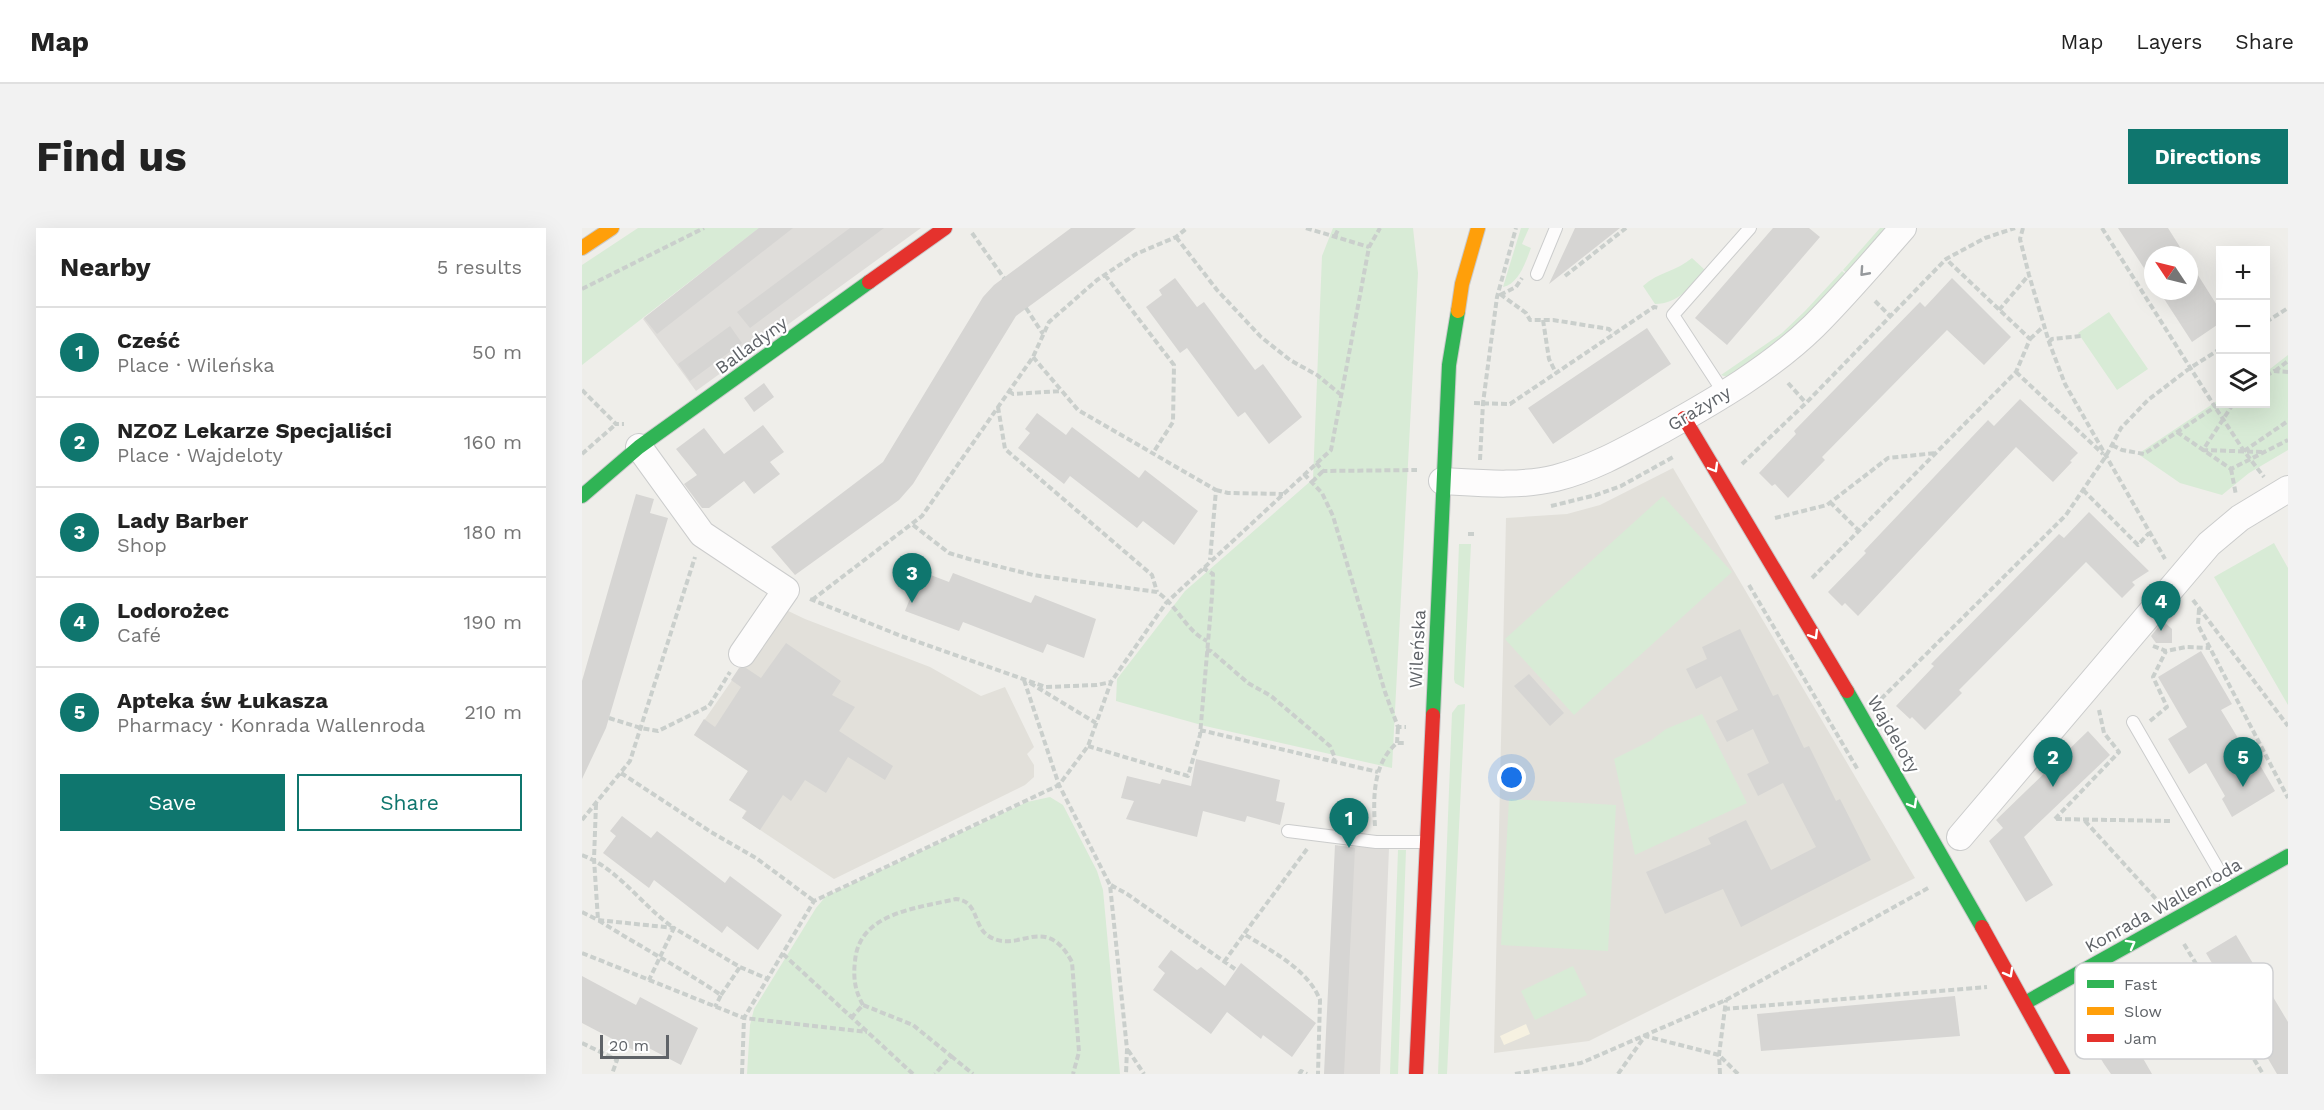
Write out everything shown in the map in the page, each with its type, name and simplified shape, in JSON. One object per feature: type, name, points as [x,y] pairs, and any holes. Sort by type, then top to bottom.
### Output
[{"type":"street","points":[[582,248],[612,228]]},
{"type":"street","name":"Balladyny","points":[[582,496],[639,447],[945,228]]},
{"type":"street","name":"Wileńska","points":[[1416,1074],[1426,842],[1431,476],[1446,402],[1453,334],[1462,284],[1478,228]]},
{"type":"street","name":"Grażyny","points":[[1431,476],[1516,482],[1554,479],[1587,469],[1618,454],[1684,418],[1790,348],[1814,326],[1903,228]]},
{"type":"street","name":"Wajdeloty","points":[[1684,418],[1852,699],[2063,1074]]},
{"type":"street","points":[[639,447],[702,534],[786,590],[742,654]]},
{"type":"street","points":[[1960,837],[2209,544],[2240,518],[2282,492]]},
{"type":"street","name":"Konrada Wallenroda","points":[[2097,963],[2288,856]]},
{"type":"street","name":"Konrada Wallenroda","points":[[2025,1003],[2075,975]]},
{"type":"lane","points":[[1531,274],[1556,228]]},
{"type":"lane","points":[[1724,393],[1673,315],[1750,228]]},
{"type":"lane","points":[[2136,727],[2229,889]]},
{"type":"lane","points":[[1288,831],[1376,842],[1426,842]]},
{"type":"path","points":[[582,289],[704,228]]},
{"type":"path","points":[[812,600],[922,516],[1033,357],[1049,322],[1105,274],[1136,254],[1176,237],[1187,228]]},
{"type":"path","points":[[1306,228],[1369,247]]},
{"type":"path","points":[[1335,236],[1339,228]]},
{"type":"path","points":[[742,1074],[744,1018],[814,901],[1059,785],[1088,747],[1112,682],[1169,600],[1331,450],[1369,247],[1380,228]]},
{"type":"path","points":[[1480,470],[1483,403],[1498,296],[1516,228]]},
{"type":"path","points":[[1565,276],[1626,228]]},
{"type":"path","points":[[1748,458],[1806,403],[1946,259],[1985,238],[2015,228]]},
{"type":"path","points":[[2023,228],[2020,240],[2049,342],[2065,384],[2106,456]]},
{"type":"path","points":[[2102,228],[2222,420],[2244,451],[2282,492]]},
{"type":"path","points":[[1176,237],[1216,290],[1262,337],[1290,360],[1317,375],[1340,393]]},
{"type":"path","points":[[979,243],[1004,278]]},
{"type":"path","points":[[1946,259],[2030,339]]},
{"type":"path","points":[[1105,274],[1174,365],[1173,422],[1153,453]]},
{"type":"path","points":[[1498,296],[1516,287],[1531,274]]},
{"type":"path","points":[[1999,310],[2029,275]]},
{"type":"path","points":[[1498,296],[1526,313],[1530,321],[1553,320],[1609,329],[1613,334]]},
{"type":"path","points":[[1875,301],[1891,317]]},
{"type":"path","points":[[1446,402],[1510,404],[1653,307],[1663,309],[1673,315]]},
{"type":"path","points":[[1026,308],[1043,334]]},
{"type":"path","points":[[2270,319],[2288,308]]},
{"type":"path","points":[[1543,320],[1549,359],[1556,373]]},
{"type":"path","points":[[1808,583],[2016,372],[2030,339],[2044,326]]},
{"type":"path","points":[[2049,342],[2052,339],[2081,336]]},
{"type":"path","points":[[1879,701],[2066,515],[2106,456],[2121,428],[2148,400],[2216,352]]},
{"type":"path","points":[[1033,357],[1078,410],[1216,490],[1228,493],[1283,494]]},
{"type":"path","points":[[2270,373],[2288,361]]},
{"type":"path","points":[[2274,371],[2288,372]]},
{"type":"path","points":[[2016,372],[2106,456]]},
{"type":"path","points":[[1788,383],[1806,403]]},
{"type":"path","points":[[582,390],[616,424]]},
{"type":"path","points":[[1009,391],[1013,394],[1061,391]]},
{"type":"path","points":[[998,406],[1005,449],[1152,575],[1157,592]]},
{"type":"path","points":[[2112,445],[2122,450],[2144,454],[2215,407]]},
{"type":"path","points":[[2203,450],[2230,408]]},
{"type":"path","points":[[2244,451],[2288,421]]},
{"type":"path","points":[[582,454],[616,424],[626,424]]},
{"type":"path","points":[[2177,432],[2231,469],[2288,440]]},
{"type":"path","points":[[2203,450],[2265,452]]},
{"type":"path","points":[[1769,519],[1827,505],[1888,458],[1936,453]]},
{"type":"path","points":[[1548,506],[1596,495],[1621,486],[1675,454],[1680,465]]},
{"type":"path","points":[[1316,463],[1323,471]]},
{"type":"path","points":[[1311,482],[1323,471],[1431,476]]},
{"type":"path","points":[[1304,474],[1322,493],[1334,516],[1385,692],[1398,727],[1397,743]]},
{"type":"path","points":[[1210,561],[1216,490]]},
{"type":"path","points":[[2083,490],[2138,545],[2149,533]]},
{"type":"path","points":[[1830,502],[1859,531]]},
{"type":"path","points":[[913,525],[949,553],[969,559],[1033,575],[1157,592],[1169,600],[1188,626],[1207,641]]},
{"type":"path","points":[[582,820],[630,761],[702,534]]},
{"type":"path","points":[[1088,747],[1188,777],[1200,730],[1213,574],[1203,568]]},
{"type":"path","points":[[1745,579],[1863,779]]},
{"type":"path","points":[[786,590],[901,636],[1046,687],[1097,685],[1112,682]]},
{"type":"path","points":[[2199,609],[2198,625],[2288,798]]},
{"type":"path","points":[[2130,636],[2166,651],[2186,647],[2210,648]]},
{"type":"path","points":[[1206,650],[1248,683],[1271,696],[1330,746],[1335,758],[1333,762]]},
{"type":"path","points":[[2136,727],[2167,706],[2153,677],[2166,651]]},
{"type":"path","points":[[609,717],[641,728],[658,730],[709,706],[742,654]]},
{"type":"path","points":[[2094,679],[2103,733],[2119,752],[2055,819],[2190,821]]},
{"type":"path","points":[[1024,680],[1096,723]]},
{"type":"path","points":[[1024,680],[1059,785],[1110,885],[1127,1049],[1126,1074]]},
{"type":"path","points":[[1398,727],[1413,727]]},
{"type":"path","points":[[1200,730],[1378,772]]},
{"type":"path","points":[[1376,842],[1373,808],[1380,761],[1397,743],[1413,743]]},
{"type":"path","points":[[621,773],[711,832],[756,858],[814,901]]},
{"type":"path","points":[[596,803],[594,859],[598,920]]},
{"type":"path","points":[[2085,821],[2159,904]]},
{"type":"path","points":[[1224,962],[1301,855],[1307,849],[1324,842],[1325,836]]},
{"type":"path","points":[[582,855],[594,859],[623,882],[661,919],[674,928],[740,967],[768,979]]},
{"type":"path","points":[[1110,885],[1235,969]]},
{"type":"path","points":[[1515,1074],[1581,1063],[1726,1000],[1931,886]]},
{"type":"path","points":[[973,1074],[914,1025],[863,1005],[855,985],[856,952],[870,928],[890,915],[956,898],[962,899],[968,902],[974,911],[980,927],[996,939],[1006,941],[1034,936],[1048,937],[1057,943],[1072,962],[1079,1052],[1073,1074]]},
{"type":"path","points":[[582,912],[647,951],[659,955],[721,995]]},
{"type":"path","points":[[598,920],[674,928]]},
{"type":"path","points":[[649,980],[659,955],[674,928]]},
{"type":"path","points":[[1244,934],[1305,977],[1316,990],[1320,1000],[1318,1074]]},
{"type":"path","points":[[2181,939],[2196,963]]},
{"type":"path","points":[[582,953],[744,1018],[867,1032]]},
{"type":"path","points":[[783,954],[913,1074]]},
{"type":"path","points":[[715,1007],[740,967]]},
{"type":"path","points":[[1724,1009],[1988,986]]},
{"type":"path","points":[[1720,1074],[1719,1055],[1726,1000]]},
{"type":"path","points":[[851,1018],[863,1005]]},
{"type":"path","points":[[1645,1036],[1719,1055],[1738,1074]]},
{"type":"path","points":[[1618,1074],[1645,1036]]},
{"type":"path","points":[[582,1043],[617,1060],[612,1074]]},
{"type":"path","points":[[1127,1049],[1144,1074]]},
{"type":"path","points":[[935,1074],[951,1056]]},
{"type":"path","points":[[2254,1059],[2263,1074]]},
{"type":"path","points":[[1299,1074],[1301,1071],[1307,1074]]},
{"type":"shaded area","points":[[758,228],[921,228],[696,391],[643,319]]},
{"type":"shaded area","points":[[1673,468],[1915,878],[1589,1041],[1494,1053],[1506,518],[1567,514],[1600,505]]},
{"type":"shaded area","points":[[782,608],[930,667],[981,696],[1005,687],[1034,747],[1027,754],[1034,765],[1034,777],[1025,785],[834,879],[742,818],[746,811],[729,800],[748,771],[694,735]]},
{"type":"shaded area","points":[[1336,846],[1389,848],[1380,1074],[1327,1074]]},
{"type":"green space","points":[[638,228],[759,228],[582,365],[582,265]]},
{"type":"green space","points":[[1333,228],[1413,228],[1418,273],[1392,768],[1205,726],[1116,701],[1117,679],[1185,591],[1313,479],[1322,256]]},
{"type":"green space","points":[[1521,228],[1529,228],[1522,244],[1531,248],[1518,277],[1503,287]]},
{"type":"green space","points":[[1880,228],[1892,228],[1850,276],[1843,270]]},
{"type":"green space","points":[[1692,258],[1705,270],[1677,298],[1655,304],[1643,286]]},
{"type":"green space","points":[[1842,271],[1849,277],[1793,336],[1727,377],[1721,375],[1782,333]]},
{"type":"green space","points":[[2109,312],[2148,369],[2117,390],[2078,333]]},
{"type":"green space","points":[[2288,355],[2288,450],[2249,473],[2222,495],[2180,483],[2138,454],[2216,402],[2216,408],[2270,408],[2270,369]]},
{"type":"green space","points":[[1663,496],[1732,572],[1574,715],[1505,639]]},
{"type":"green space","points":[[2274,543],[2288,568],[2288,705],[2214,577]]},
{"type":"green space","points":[[1459,544],[1471,544],[1464,688],[1455,683],[1454,679]]},
{"type":"green space","points":[[1465,704],[1447,1074],[1438,1074],[1452,713],[1458,705]]},
{"type":"green space","points":[[1702,714],[1747,803],[1635,855],[1614,759],[1650,741],[1666,729]]},
{"type":"green space","points":[[1050,797],[1063,805],[1097,871],[1103,890],[1120,1074],[747,1074],[750,1025],[754,1009],[816,908],[826,896],[1027,802]]},
{"type":"green space","points":[[1509,799],[1616,805],[1608,951],[1501,945]]},
{"type":"green space","points":[[1398,850],[1406,850],[1398,1074],[1390,1074]]},
{"type":"green space","points":[[1573,966],[1587,995],[1535,1020],[1521,991]]},
{"type":"sand","points":[[1526,1024],[1530,1034],[1504,1045],[1500,1036]]},
{"type":"building","points":[[759,228],[793,228],[657,334],[644,318]]},
{"type":"building","points":[[850,228],[884,228],[750,328],[737,312]]},
{"type":"building","points":[[1071,228],[1136,228],[1016,316],[913,484],[899,500],[795,575],[771,547],[883,462],[983,297],[994,285]]},
{"type":"building","points":[[1575,228],[1620,228],[1549,284]]},
{"type":"building","points":[[1773,228],[1809,228],[1820,237],[1727,345],[1695,318]]},
{"type":"building","points":[[2118,228],[2168,228],[2179,246],[2144,246],[2144,268]]},
{"type":"building","points":[[2198,275],[2216,304],[2216,326],[2192,342],[2165,300],[2198,300]]},
{"type":"building","points":[[1175,278],[1197,307],[1204,302],[1255,370],[1263,364],[1302,417],[1269,444],[1245,412],[1238,417],[1187,348],[1180,353],[1146,307],[1162,295],[1159,290]]},
{"type":"building","points":[[1952,278],[2011,337],[1984,365],[1947,330],[1822,457],[1825,460],[1788,498],[1775,484],[1772,486],[1759,473],[1796,434],[1794,431],[1920,302],[1925,307]]},
{"type":"building","points":[[730,326],[742,343],[690,381],[678,364]]},
{"type":"building","points":[[1647,328],[1671,364],[1553,444],[1528,408]]},
{"type":"building","points":[[764,383],[774,397],[754,412],[744,398]]},
{"type":"building","points":[[2020,399],[2078,453],[2070,461],[2072,462],[2053,482],[2016,447],[1858,616],[1845,603],[1842,606],[1828,592],[1988,420],[1994,426]]},
{"type":"building","points":[[1037,413],[1066,435],[1072,427],[1139,478],[1145,470],[1198,511],[1174,545],[1143,521],[1137,528],[1070,476],[1064,484],[1018,448],[1030,433],[1025,429]]},
{"type":"building","points":[[763,425],[784,452],[770,462],[780,474],[754,494],[744,481],[709,508],[702,508],[684,484],[697,475],[676,449],[704,428],[724,454]]},
{"type":"building","points":[[636,494],[654,499],[650,513],[668,518],[606,728],[582,779],[582,681]]},
{"type":"building","points":[[2089,512],[2149,571],[2132,582],[2135,585],[2122,598],[2086,562],[1959,690],[1962,693],[1925,730],[1912,717],[1910,719],[1896,706],[1934,666],[1931,664],[2059,534],[2064,538]]},
{"type":"building","points":[[915,569],[949,582],[953,573],[1031,603],[1035,595],[1096,619],[1084,658],[1047,644],[1043,653],[963,622],[959,631],[905,611],[913,591],[907,589]]},
{"type":"building","points":[[2163,621],[2172,629],[2172,643],[2156,643],[2151,636]]},
{"type":"building","points":[[1740,629],[1773,696],[1778,694],[1804,748],[1809,746],[1836,801],[1840,799],[1871,860],[1741,927],[1723,889],[1665,914],[1646,872],[1711,844],[1708,838],[1746,820],[1771,870],[1816,847],[1783,783],[1758,796],[1747,774],[1769,763],[1753,729],[1727,742],[1716,721],[1738,710],[1721,676],[1696,689],[1686,669],[1707,659],[1702,647]]},
{"type":"building","points":[[786,643],[841,681],[832,695],[855,707],[839,731],[893,766],[885,780],[848,757],[826,793],[805,780],[791,801],[783,795],[760,830],[742,818],[747,811],[729,800],[748,771],[694,735],[704,719],[715,727],[741,687],[731,680],[739,668],[746,668],[761,678]]},
{"type":"building","points":[[2201,651],[2232,704],[2221,710],[2241,743],[2246,741],[2275,791],[2232,817],[2222,799],[2225,796],[2206,763],[2189,774],[2168,739],[2187,727],[2158,677]]},
{"type":"building","points":[[1529,674],[1564,713],[1550,726],[1514,686]]},
{"type":"building","points":[[2088,731],[2110,755],[2024,837],[2053,885],[2026,902],[1989,841],[2003,828],[1996,820]]},
{"type":"building","points":[[1196,759],[1280,780],[1276,801],[1285,803],[1280,825],[1247,816],[1245,822],[1203,811],[1197,837],[1126,819],[1134,801],[1121,798],[1127,776],[1160,784],[1162,779],[1191,786]]},
{"type":"building","points":[[1335,808],[1360,809],[1356,831],[1336,829]]},
{"type":"building","points":[[622,816],[651,838],[657,831],[725,883],[730,876],[782,915],[758,950],[727,926],[722,933],[654,880],[649,888],[603,853],[616,836],[610,831]]},
{"type":"building","points":[[1335,845],[1355,848],[1344,1074],[1324,1074]]},
{"type":"building","points":[[2236,935],[2253,963],[2212,963],[2206,953]]},
{"type":"building","points":[[1171,950],[1197,970],[1201,967],[1225,986],[1241,963],[1316,1023],[1292,1057],[1263,1035],[1261,1039],[1227,1012],[1211,1034],[1153,990],[1165,973],[1158,967]]},
{"type":"building","points":[[582,976],[636,1005],[640,997],[698,1028],[681,1065],[645,1046],[641,1054],[582,1023]]},
{"type":"building","points":[[1955,996],[1960,1036],[1761,1051],[1757,1014]]},
{"type":"building","points":[[2273,997],[2288,1022],[2288,1074],[2277,1074],[2268,1059],[2273,1059]]},
{"type":"building","points":[[2101,1059],[2143,1059],[2152,1074],[2111,1074]]},
{"type":"traffic: fast","points":[[582,496],[639,447],[869,282]]},
{"type":"traffic: fast","points":[[1433,715],[1449,365],[1458,311]]},
{"type":"traffic: fast","points":[[1847,691],[1982,927]]},
{"type":"traffic: fast","points":[[2097,963],[2288,856]]},
{"type":"traffic: fast","points":[[2025,1003],[2075,975]]},
{"type":"traffic: slow","points":[[582,248],[612,228]]},
{"type":"traffic: slow","points":[[1458,311],[1462,284],[1478,228]]},
{"type":"traffic: jam","points":[[869,282],[945,228]]},
{"type":"traffic: jam","points":[[1684,418],[1847,691]]},
{"type":"traffic: jam","points":[[1416,1074],[1433,715]]},
{"type":"traffic: jam","points":[[1982,927],[2063,1074]]},
{"type":"place","name":"Lady Barber","points":[[912,603]]},
{"type":"place","name":"Lodorożec","points":[[2161,631]]},
{"type":"place","name":"NZOZ Lekarze Specjaliści","points":[[2053,787]]},
{"type":"place","name":"Apteka św Łukasza","points":[[2243,787]]},
{"type":"place","name":"Cześć","points":[[1349,848]]}]
